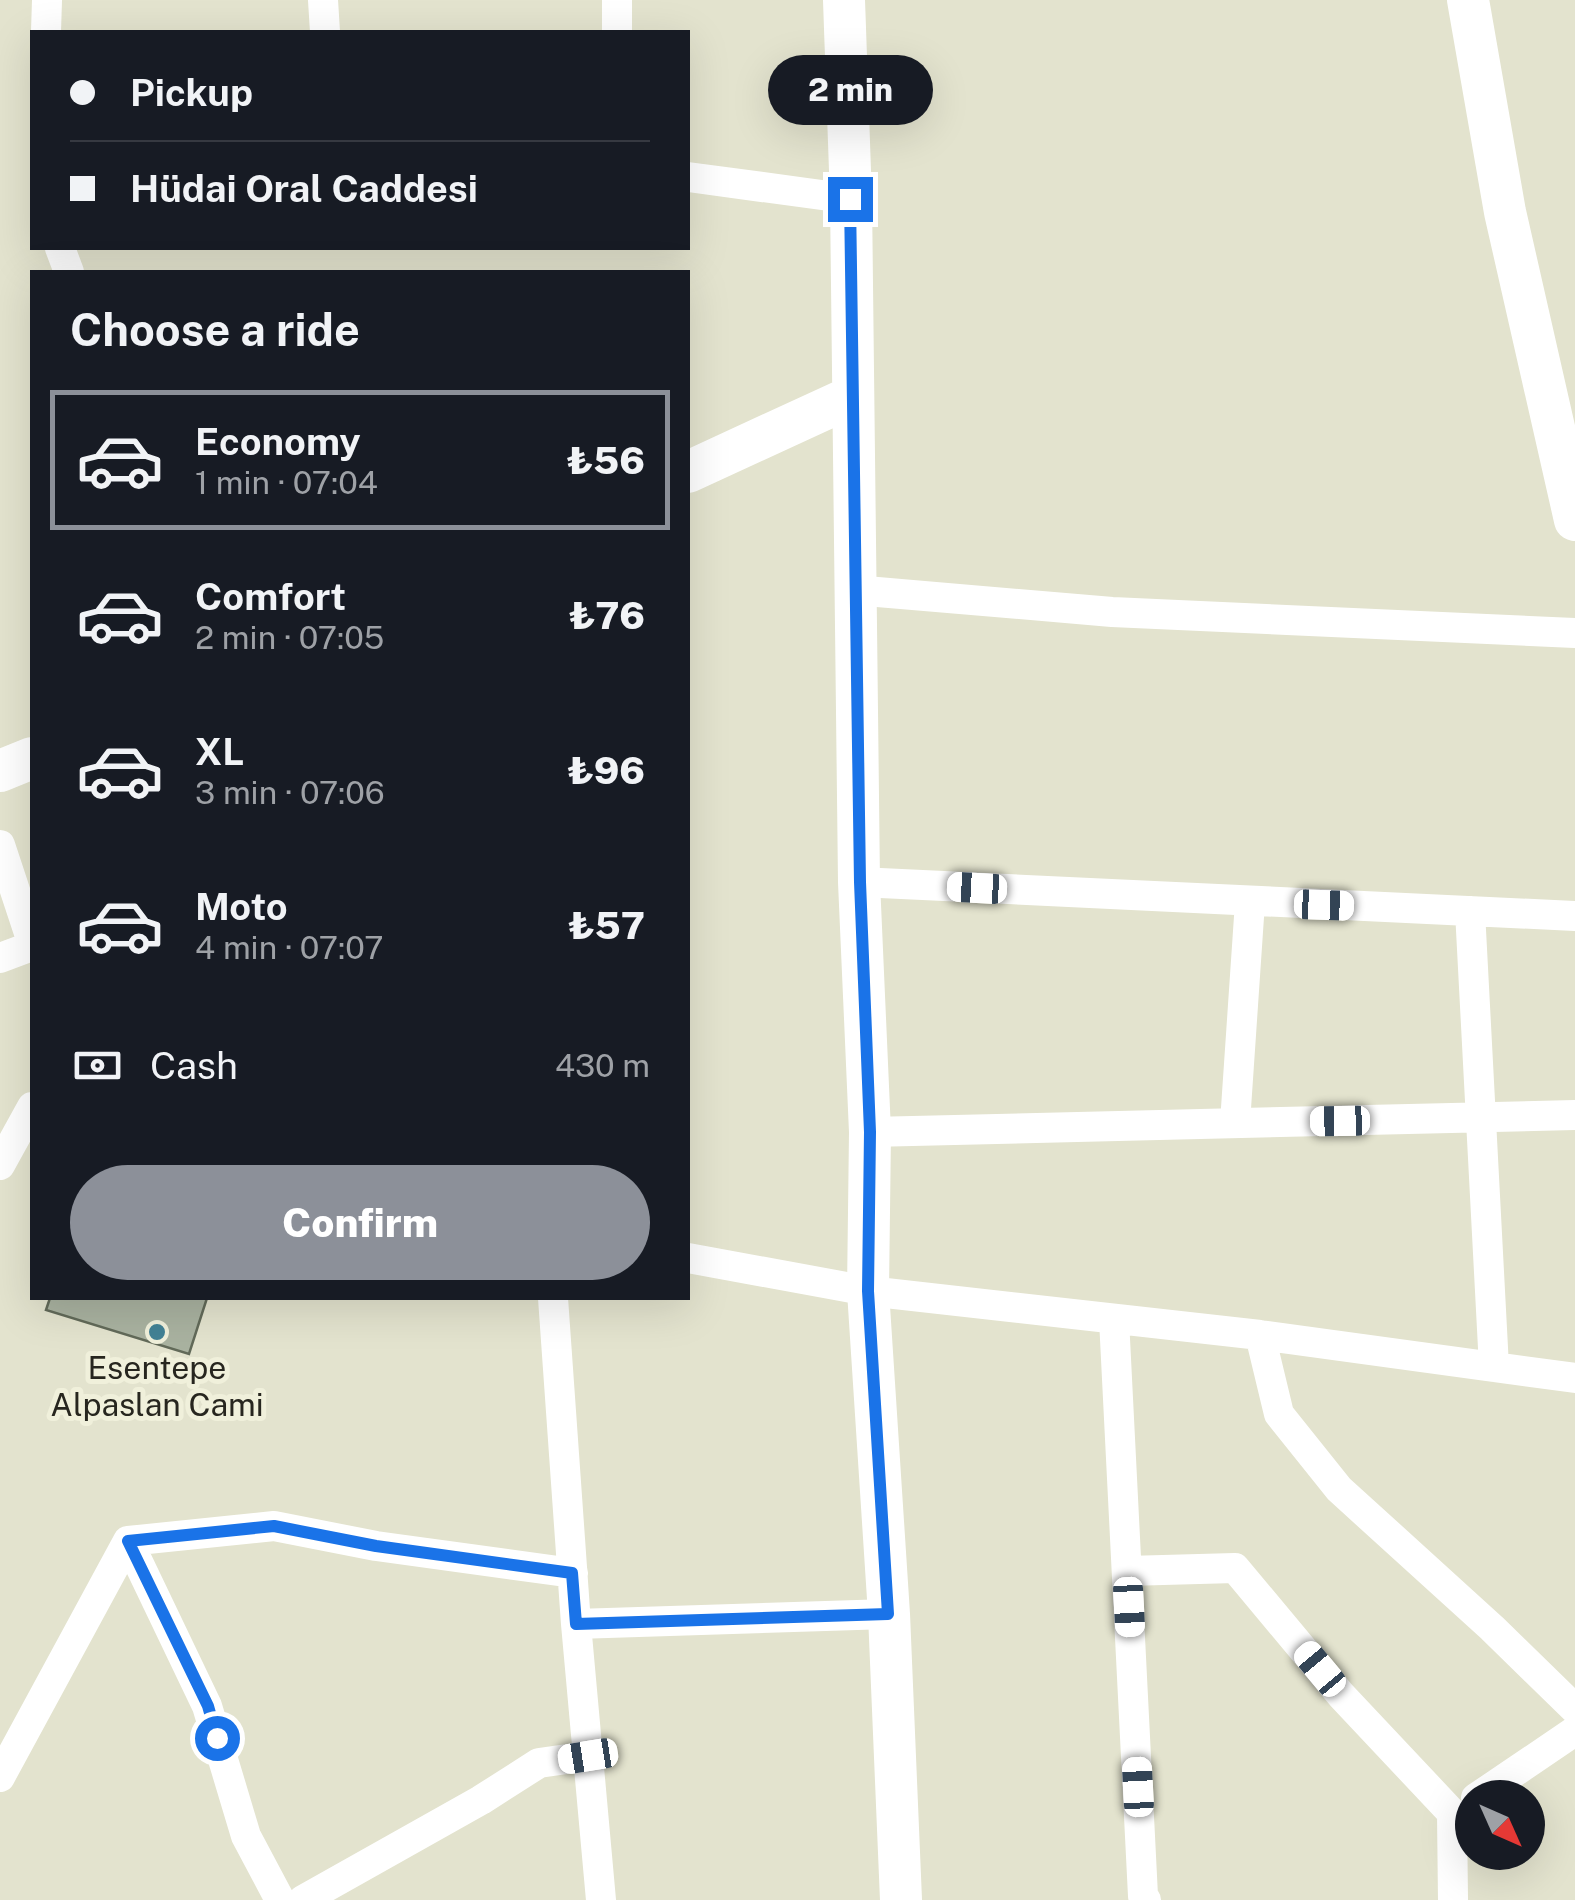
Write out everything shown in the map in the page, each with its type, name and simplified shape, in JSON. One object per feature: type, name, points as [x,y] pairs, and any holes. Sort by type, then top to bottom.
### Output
[{"type":"street","points":[[46,0],[46,30]]},
{"type":"street","points":[[324,0],[325,30]]},
{"type":"street","points":[[617,0],[618,30]]},
{"type":"street","points":[[844,0],[860,882],[870,1132],[868,1291],[888,1614],[900,1900]]},
{"type":"street","points":[[1468,0],[1505,212],[1562,406],[1575,520]]},
{"type":"street","points":[[690,178],[850,199]]},
{"type":"street","points":[[690,471],[853,396]]},
{"type":"street","points":[[854,590],[1112,612],[1575,633]]},
{"type":"street","points":[[0,771],[30,759]]},
{"type":"street","points":[[0,845],[30,938]]},
{"type":"street","points":[[860,882],[1575,916]]},
{"type":"street","points":[[1235,1123],[1250,902]]},
{"type":"street","points":[[1470,911],[1494,1366]]},
{"type":"street","points":[[0,958],[30,945]]},
{"type":"street","points":[[0,1165],[30,1111]]},
{"type":"street","points":[[870,1132],[1575,1115]]},
{"type":"street","points":[[690,1258],[868,1291],[1260,1335],[1575,1378]]},
{"type":"street","points":[[553,1300],[601,1900]]},
{"type":"street","points":[[1114,1319],[1146,1900]]},
{"type":"street","points":[[1260,1335],[1279,1414],[1339,1489],[1575,1709]]},
{"type":"street","points":[[128,1541],[274,1526],[376,1546],[572,1573]]},
{"type":"street","points":[[1,1771],[128,1541]]},
{"type":"street","points":[[128,1541],[208,1706],[246,1836],[280,1900]]},
{"type":"street","points":[[1127,1571],[1235,1568],[1341,1695],[1455,1794]]},
{"type":"street","points":[[576,1624],[888,1614]]},
{"type":"street","points":[[1503,1780],[1575,1731]]},
{"type":"street","points":[[303,1900],[539,1764],[588,1756]]},
{"type":"street","points":[[1454,1900],[1458,1870]]},
{"type":"building","name":"Esentepe Alpaslan Cami","points":[[49,1300],[206,1300],[189,1354],[46,1310]]},
{"type":"place","name":"Esentepe Alpaslan Cami","points":[[157,1332]]},
{"type":"route","points":[[217,1738],[208,1706],[128,1541],[274,1526],[376,1546],[572,1573],[576,1624],[888,1614],[868,1291],[870,1132],[860,882],[850,199]]}]
